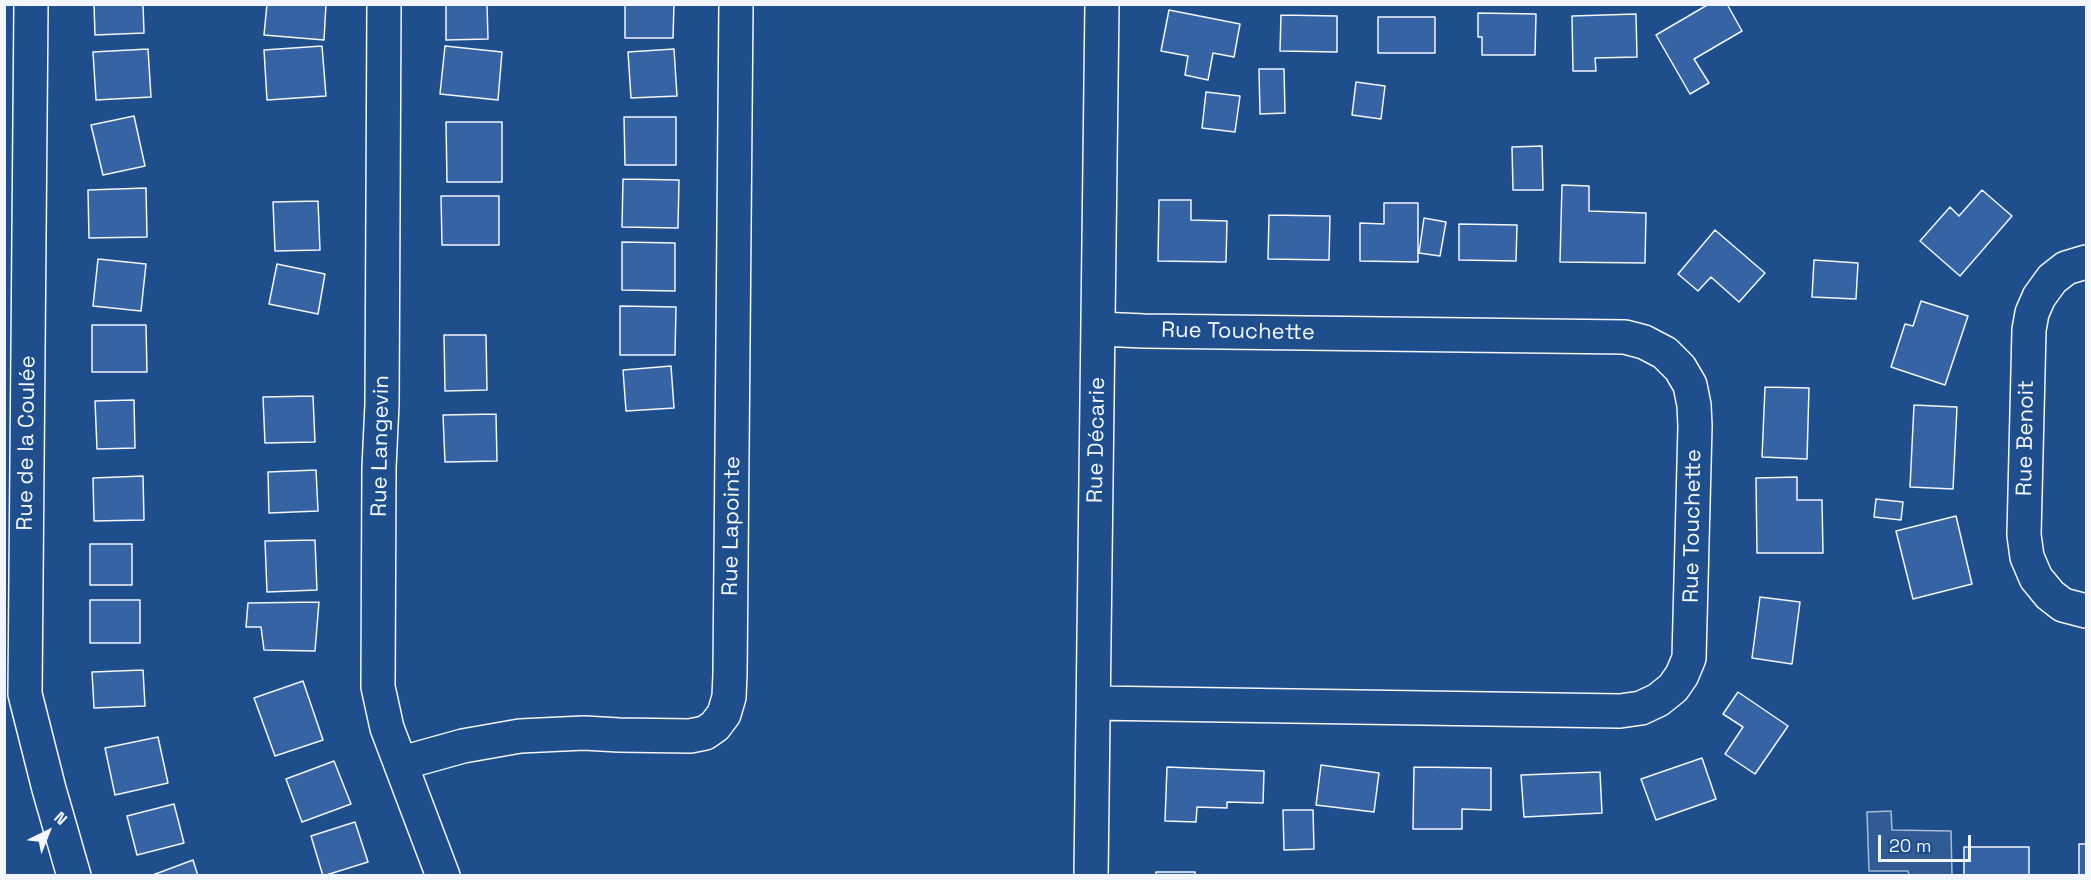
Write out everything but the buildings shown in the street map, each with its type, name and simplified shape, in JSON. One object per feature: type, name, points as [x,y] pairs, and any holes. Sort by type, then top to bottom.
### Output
[{"type":"street","name":"Rue de la Coulée","points":[[32,4],[25,694],[74,876]]},
{"type":"street","name":"Rue Langevin","points":[[384,4],[378,687],[387,728],[443,876]]},
{"type":"street","name":"Rue Lapointe","points":[[402,763],[464,746],[520,736],[584,733],[690,736],[705,733],[715,726],[724,714],[729,697],[730,674],[736,4]]},
{"type":"street","name":"Rue Décarie","points":[[1091,876],[1102,4]]},
{"type":"street","name":"Rue Benoit","points":[[2086,262],[2066,268],[2052,279],[2038,297],[2032,313],[2029,330],[2024,535],[2027,557],[2036,578],[2050,595],[2064,605],[2086,611]]},
{"type":"street","name":"Rue Touchette","points":[[1094,703],[1620,711],[1641,708],[1658,700],[1673,688],[1682,675],[1689,658],[1695,426],[1690,385],[1680,368],[1665,353],[1644,342],[1625,337],[1099,329]]},
{"type":"shaded area","points":[[1891,811],[1892,830],[1951,831],[1952,875],[1909,875],[1908,871],[1869,871],[1867,812]]}]
